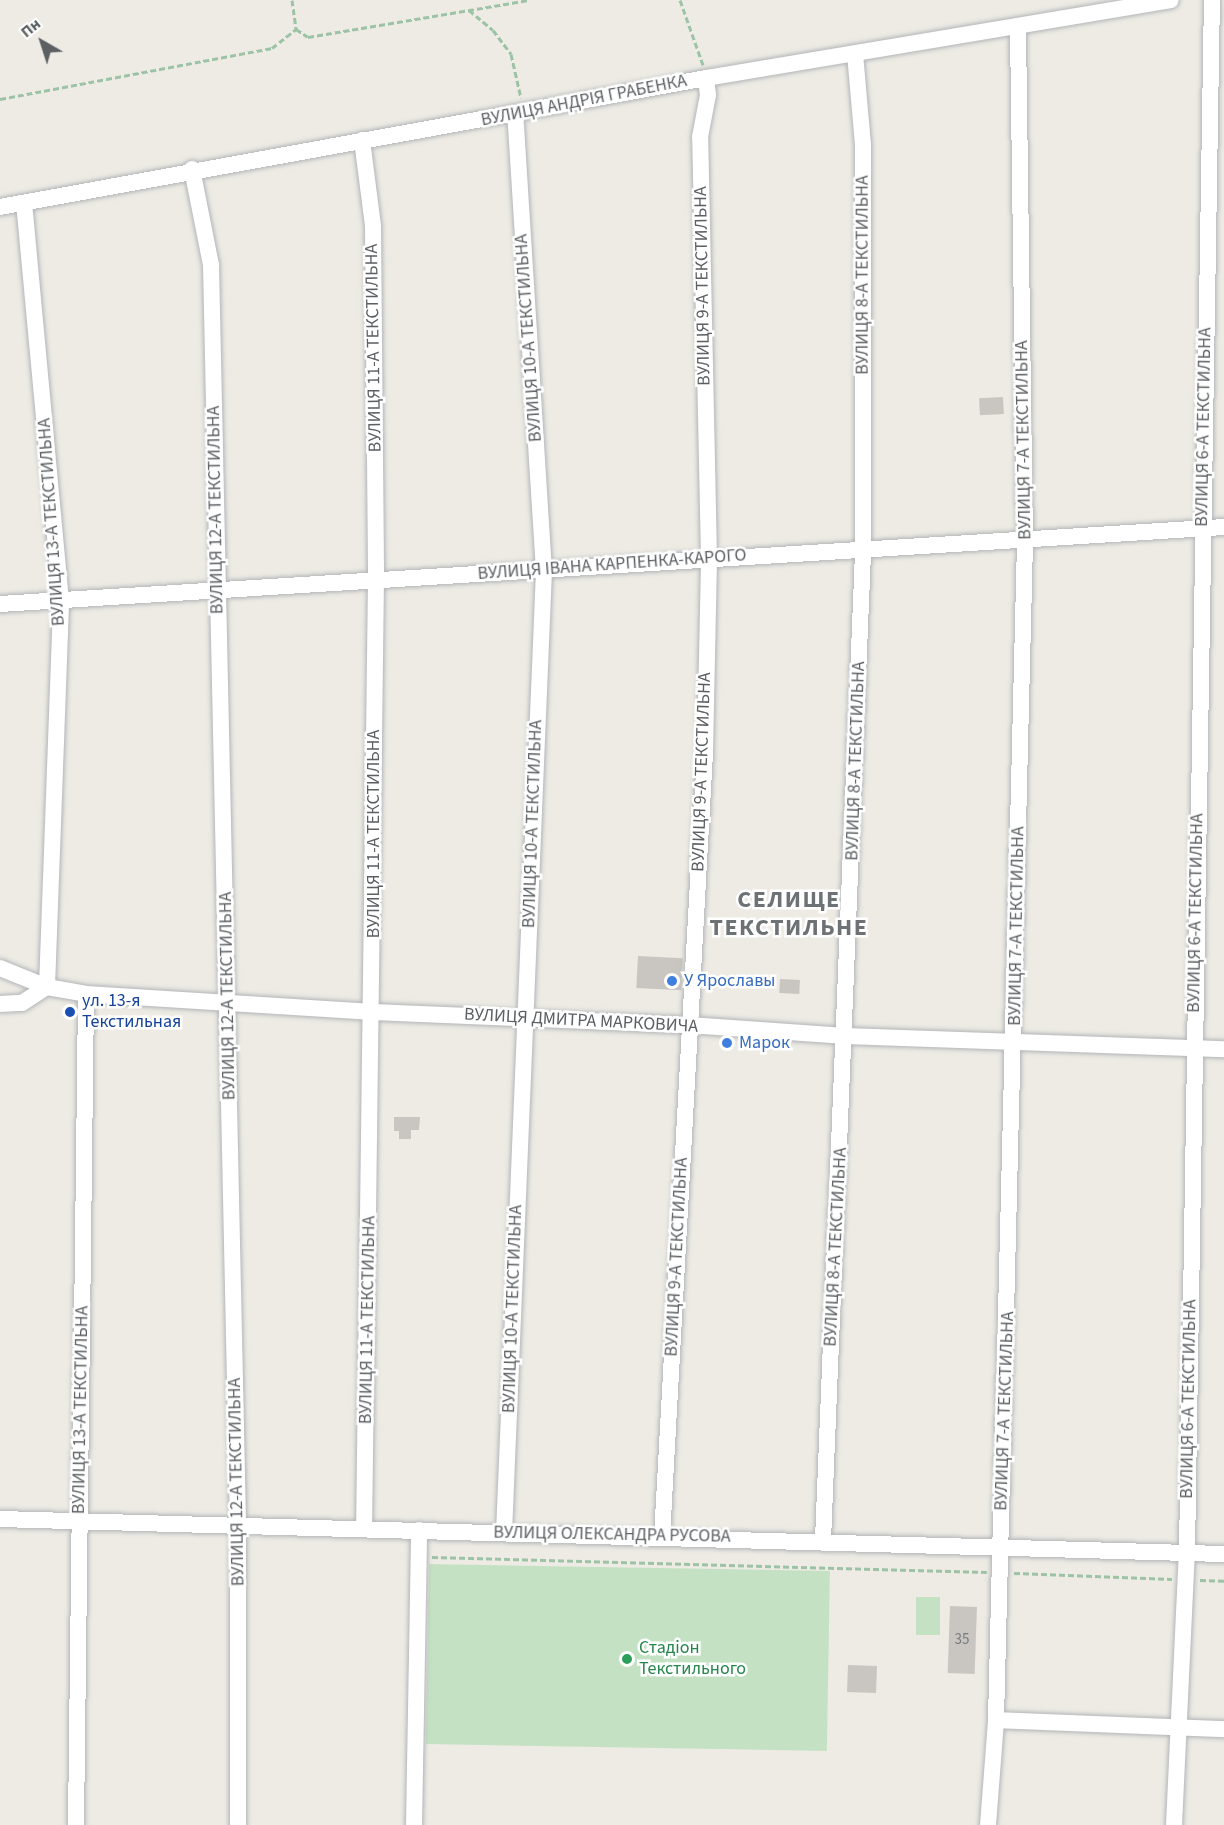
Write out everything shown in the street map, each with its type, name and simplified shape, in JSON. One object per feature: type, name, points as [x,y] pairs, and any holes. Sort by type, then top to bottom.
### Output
[{"type":"street","name":"ВУЛИЦЯ АНДРІЯ ГРАБЕНКА","points":[[0,207],[192,169],[520,114],[706,78],[1170,0]]},
{"type":"street","name":"ВУЛИЦЯ 6-А ТЕКСТИЛЬНА","points":[[1174,1825],[1187,1552],[1212,0]]},
{"type":"street","name":"ВУЛИЦЯ 7-А ТЕКСТИЛЬНА","points":[[988,1825],[996,1719],[1001,1547],[1015,1041],[1025,543],[1018,26]]},
{"type":"street","name":"ВУЛИЦЯ 8-А ТЕКСТИЛЬНА","points":[[823,1540],[846,1036],[863,551],[863,146],[855,54]]},
{"type":"street","name":"ВУЛИЦЯ 9-А ТЕКСТИЛЬНА","points":[[662,1537],[705,752],[709,558],[700,137],[708,95],[706,78]]},
{"type":"street","name":"ВУЛИЦЯ 10-А ТЕКСТИЛЬНА","points":[[504,1533],[544,570],[520,114]]},
{"type":"street","name":"ВУЛИЦЯ 11-А ТЕКСТИЛЬНА","points":[[362,140],[373,226],[376,579],[373,1012],[364,1528]]},
{"type":"street","name":"ВУЛИЦЯ 12-А ТЕКСТИЛЬНА","points":[[192,169],[211,266],[229,1003],[238,1525],[238,1825]]},
{"type":"street","name":"ВУЛИЦЯ 13-А ТЕКСТИЛЬНА","points":[[24,203],[61,601],[47,987]]},
{"type":"street","name":"ВУЛИЦЯ ІВАНА КАРПЕНКА-КАРОГО","points":[[0,604],[709,558],[1025,543],[1224,527]]},
{"type":"street","name":"ВУЛИЦЯ ДМИТРА МАРКОВИЧА","points":[[0,968],[47,987],[86,994],[373,1012],[689,1025],[846,1036],[1224,1049]]},
{"type":"street","points":[[0,1004],[22,1003],[47,987]]},
{"type":"street","name":"ВУЛИЦЯ 13-А ТЕКСТИЛЬНА","points":[[76,1825],[86,994]]},
{"type":"street","name":"ВУЛИЦЯ ОЛЕКСАНДРА РУСОВА","points":[[0,1519],[823,1540],[1224,1554]]},
{"type":"street","points":[[414,1825],[419,1530]]},
{"type":"street","points":[[996,1719],[1224,1729]]},
{"type":"path","points":[[292,0],[296,29],[308,37],[530,0]]},
{"type":"path","points":[[680,0],[693,30],[706,78]]},
{"type":"path","points":[[469,10],[493,30],[511,54],[520,114]]},
{"type":"path","points":[[0,99],[272,48],[296,29]]},
{"type":"path","points":[[419,1556],[1224,1581]]},
{"type":"green space","name":"Стадіон Текстильного","points":[[429,1564],[830,1571],[827,1751],[426,1744]]},
{"type":"green space","points":[[916,1597],[940,1597],[940,1635],[916,1635]]},
{"type":"building","points":[[1003,397],[1004,414],[980,415],[979,398]]},
{"type":"building","points":[[638,956],[683,958],[681,990],[636,988]]},
{"type":"building","points":[[780,979],[800,980],[799,994],[779,993]]},
{"type":"building","points":[[394,1117],[420,1117],[419,1130],[411,1130],[411,1139],[399,1139],[399,1131],[394,1131]]},
{"type":"building","points":[[950,1606],[977,1607],[975,1674],[948,1673]]},
{"type":"building","points":[[848,1665],[877,1666],[876,1693],[847,1692]]},
{"type":"place","name":"У Ярославы","points":[[672,981]]},
{"type":"place","name":"ул. 13-я Текстильная","points":[[70,1012]]},
{"type":"place","name":"Марок","points":[[727,1043]]},
{"type":"place","name":"Стадіон Текстильного","points":[[627,1659]]},
{"type":"district","name":"СЕЛИЩЕ ТЕКСТИЛЬНЕ","points":[[789,914]]}]
